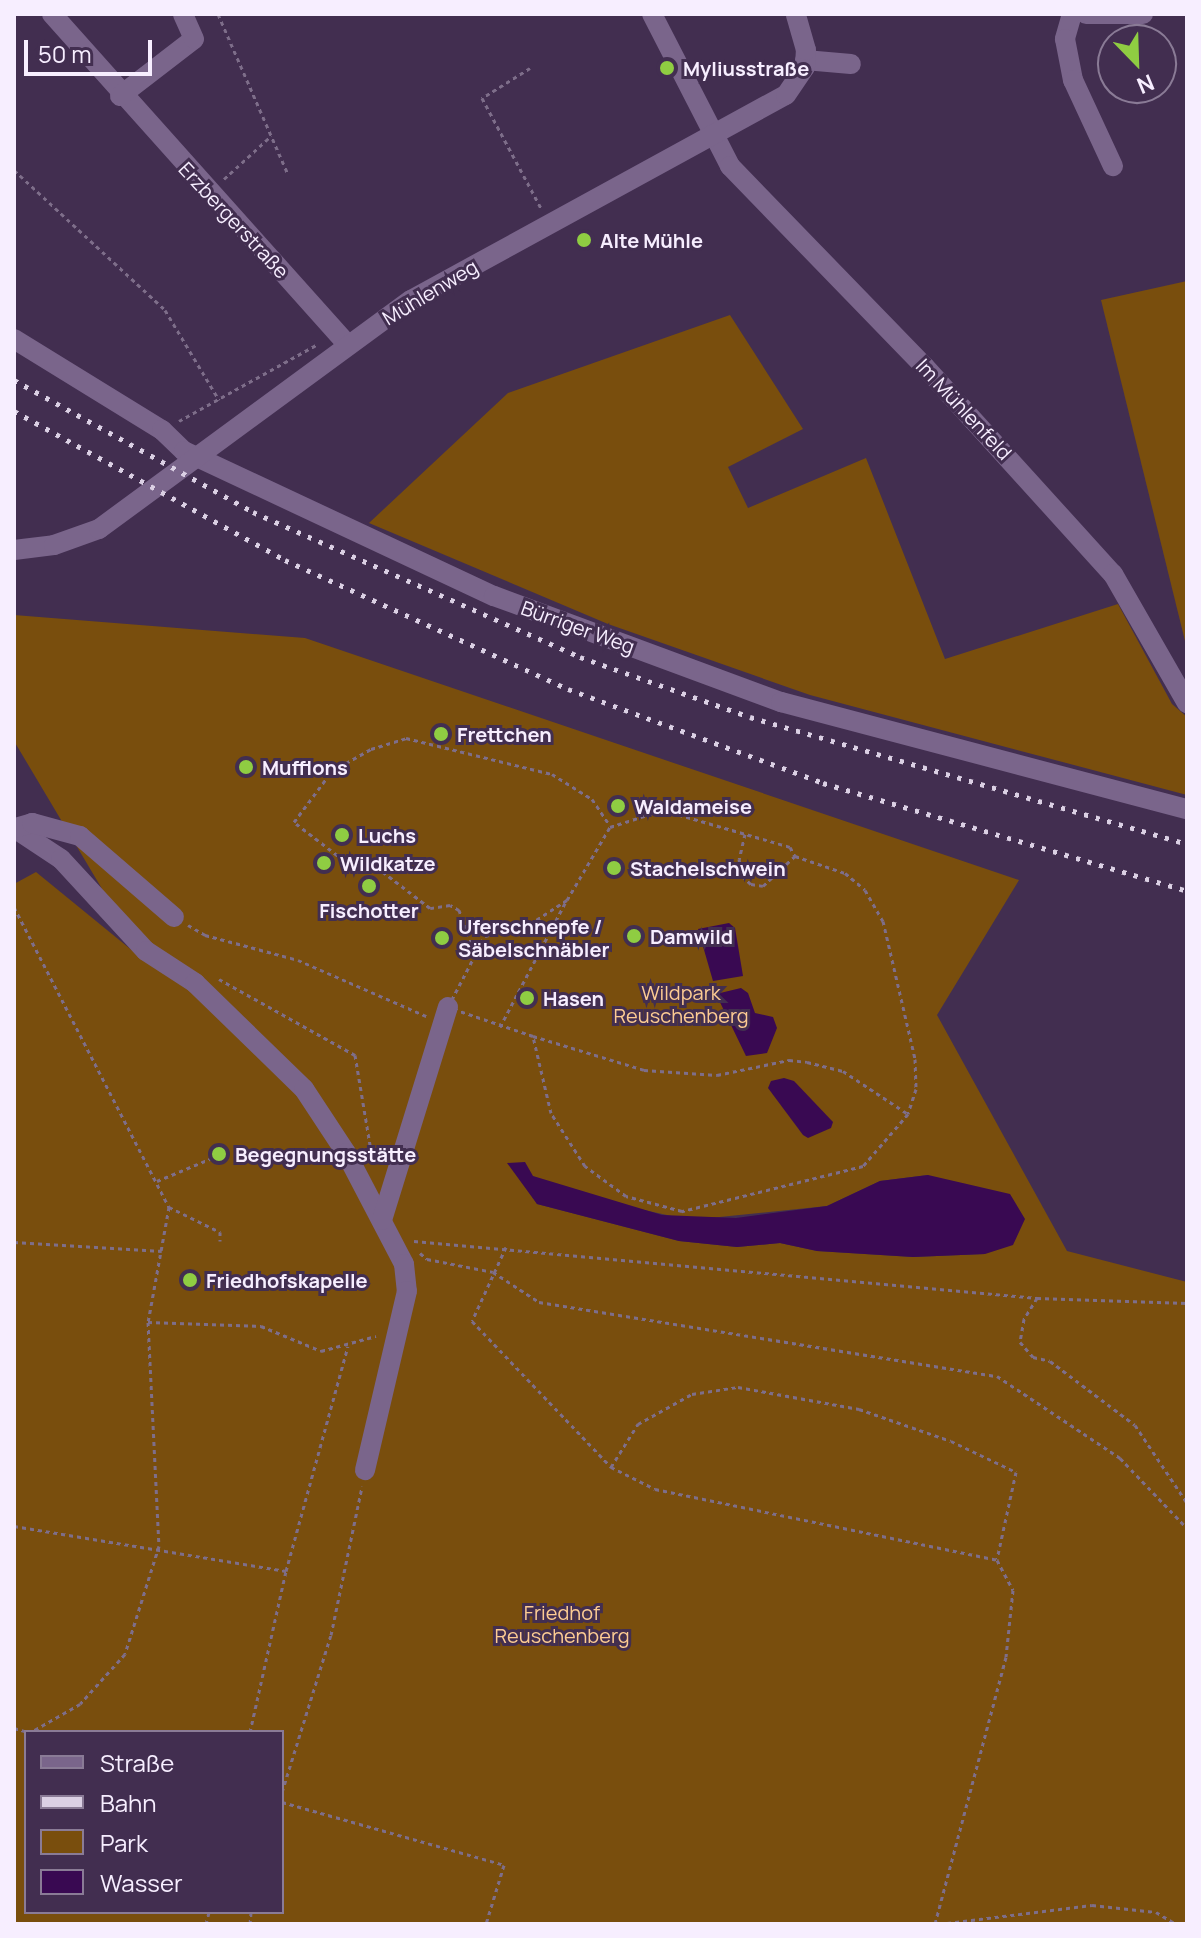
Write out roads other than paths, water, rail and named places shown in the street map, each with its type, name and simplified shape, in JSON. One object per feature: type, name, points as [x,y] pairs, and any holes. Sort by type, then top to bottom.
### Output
[{"type":"street","name":"Erzbergerstraße","points":[[52,14],[120,96],[343,338]]},
{"type":"street","points":[[120,96],[194,39],[183,14]]},
{"type":"street","points":[[652,14],[713,137]]},
{"type":"street","points":[[796,14],[805,60],[851,64]]},
{"type":"street","points":[[1072,14],[1065,39],[1073,80],[1113,166]]},
{"type":"street","points":[[1086,14],[1143,14]]},
{"type":"street","name":"Mühlenweg","points":[[14,550],[54,545],[99,529],[343,338],[786,95],[798,83],[805,60]]},
{"type":"street","name":"Im Mühlenfeld","points":[[713,137],[730,166],[774,217],[925,367],[1113,574],[1187,703]]},
{"type":"street","name":"Bürriger Weg","points":[[14,339],[162,430],[184,451],[494,596],[781,702],[1187,809]]},
{"type":"street","points":[[14,829],[32,823],[80,836],[174,917]]},
{"type":"street","points":[[14,829],[61,859],[146,951],[195,983],[304,1089],[382,1220],[404,1264],[407,1291],[365,1470]]},
{"type":"street","points":[[382,1220],[445,1015]]},
{"type":"water","points":[[729,923],[735,928],[743,976],[713,981],[698,929]]},
{"type":"water","points":[[741,988],[748,993],[755,1013],[773,1017],[777,1028],[767,1053],[746,1056],[716,994]]},
{"type":"water","points":[[784,1078],[794,1081],[833,1122],[831,1128],[808,1138],[803,1135],[768,1088],[771,1081]]},
{"type":"water","points":[[525,1162],[533,1176],[662,1215],[736,1218],[827,1206],[880,1181],[928,1175],[1010,1194],[1025,1219],[1013,1245],[985,1254],[913,1257],[817,1251],[780,1243],[737,1247],[679,1241],[537,1204],[507,1163]]},
{"type":"railway","points":[[14,380],[253,512],[580,657],[750,717],[1187,844]]},
{"type":"railway","points":[[14,411],[285,560],[568,689],[823,783],[1187,891]]},
{"type":"place","name":"Myliusstraße","points":[[667,68]]},
{"type":"place","name":"Alte Mühle","points":[[584,240]]},
{"type":"place","name":"Frettchen","points":[[441,734]]},
{"type":"place","name":"Mufflons","points":[[246,767]]},
{"type":"place","name":"Waldameise","points":[[618,806]]},
{"type":"place","name":"Luchs","points":[[342,835]]},
{"type":"place","name":"Wildkatze","points":[[324,863]]},
{"type":"place","name":"Stachelschwein","points":[[614,868]]},
{"type":"place","name":"Fischotter","points":[[369,886]]},
{"type":"place","name":"Damwild","points":[[634,936]]},
{"type":"place","name":"Uferschnepfe / Säbelschnäbler","points":[[442,938]]},
{"type":"place","name":"Hasen","points":[[527,998]]},
{"type":"place","name":"Begegnungsstätte","points":[[219,1154]]},
{"type":"place","name":"Friedhofskapelle","points":[[190,1280]]},
{"type":"park label","name":"Wildpark Reuschenberg","points":[[681,1004]]},
{"type":"park label","name":"Friedhof Reuschenberg","points":[[562,1624]]}]
